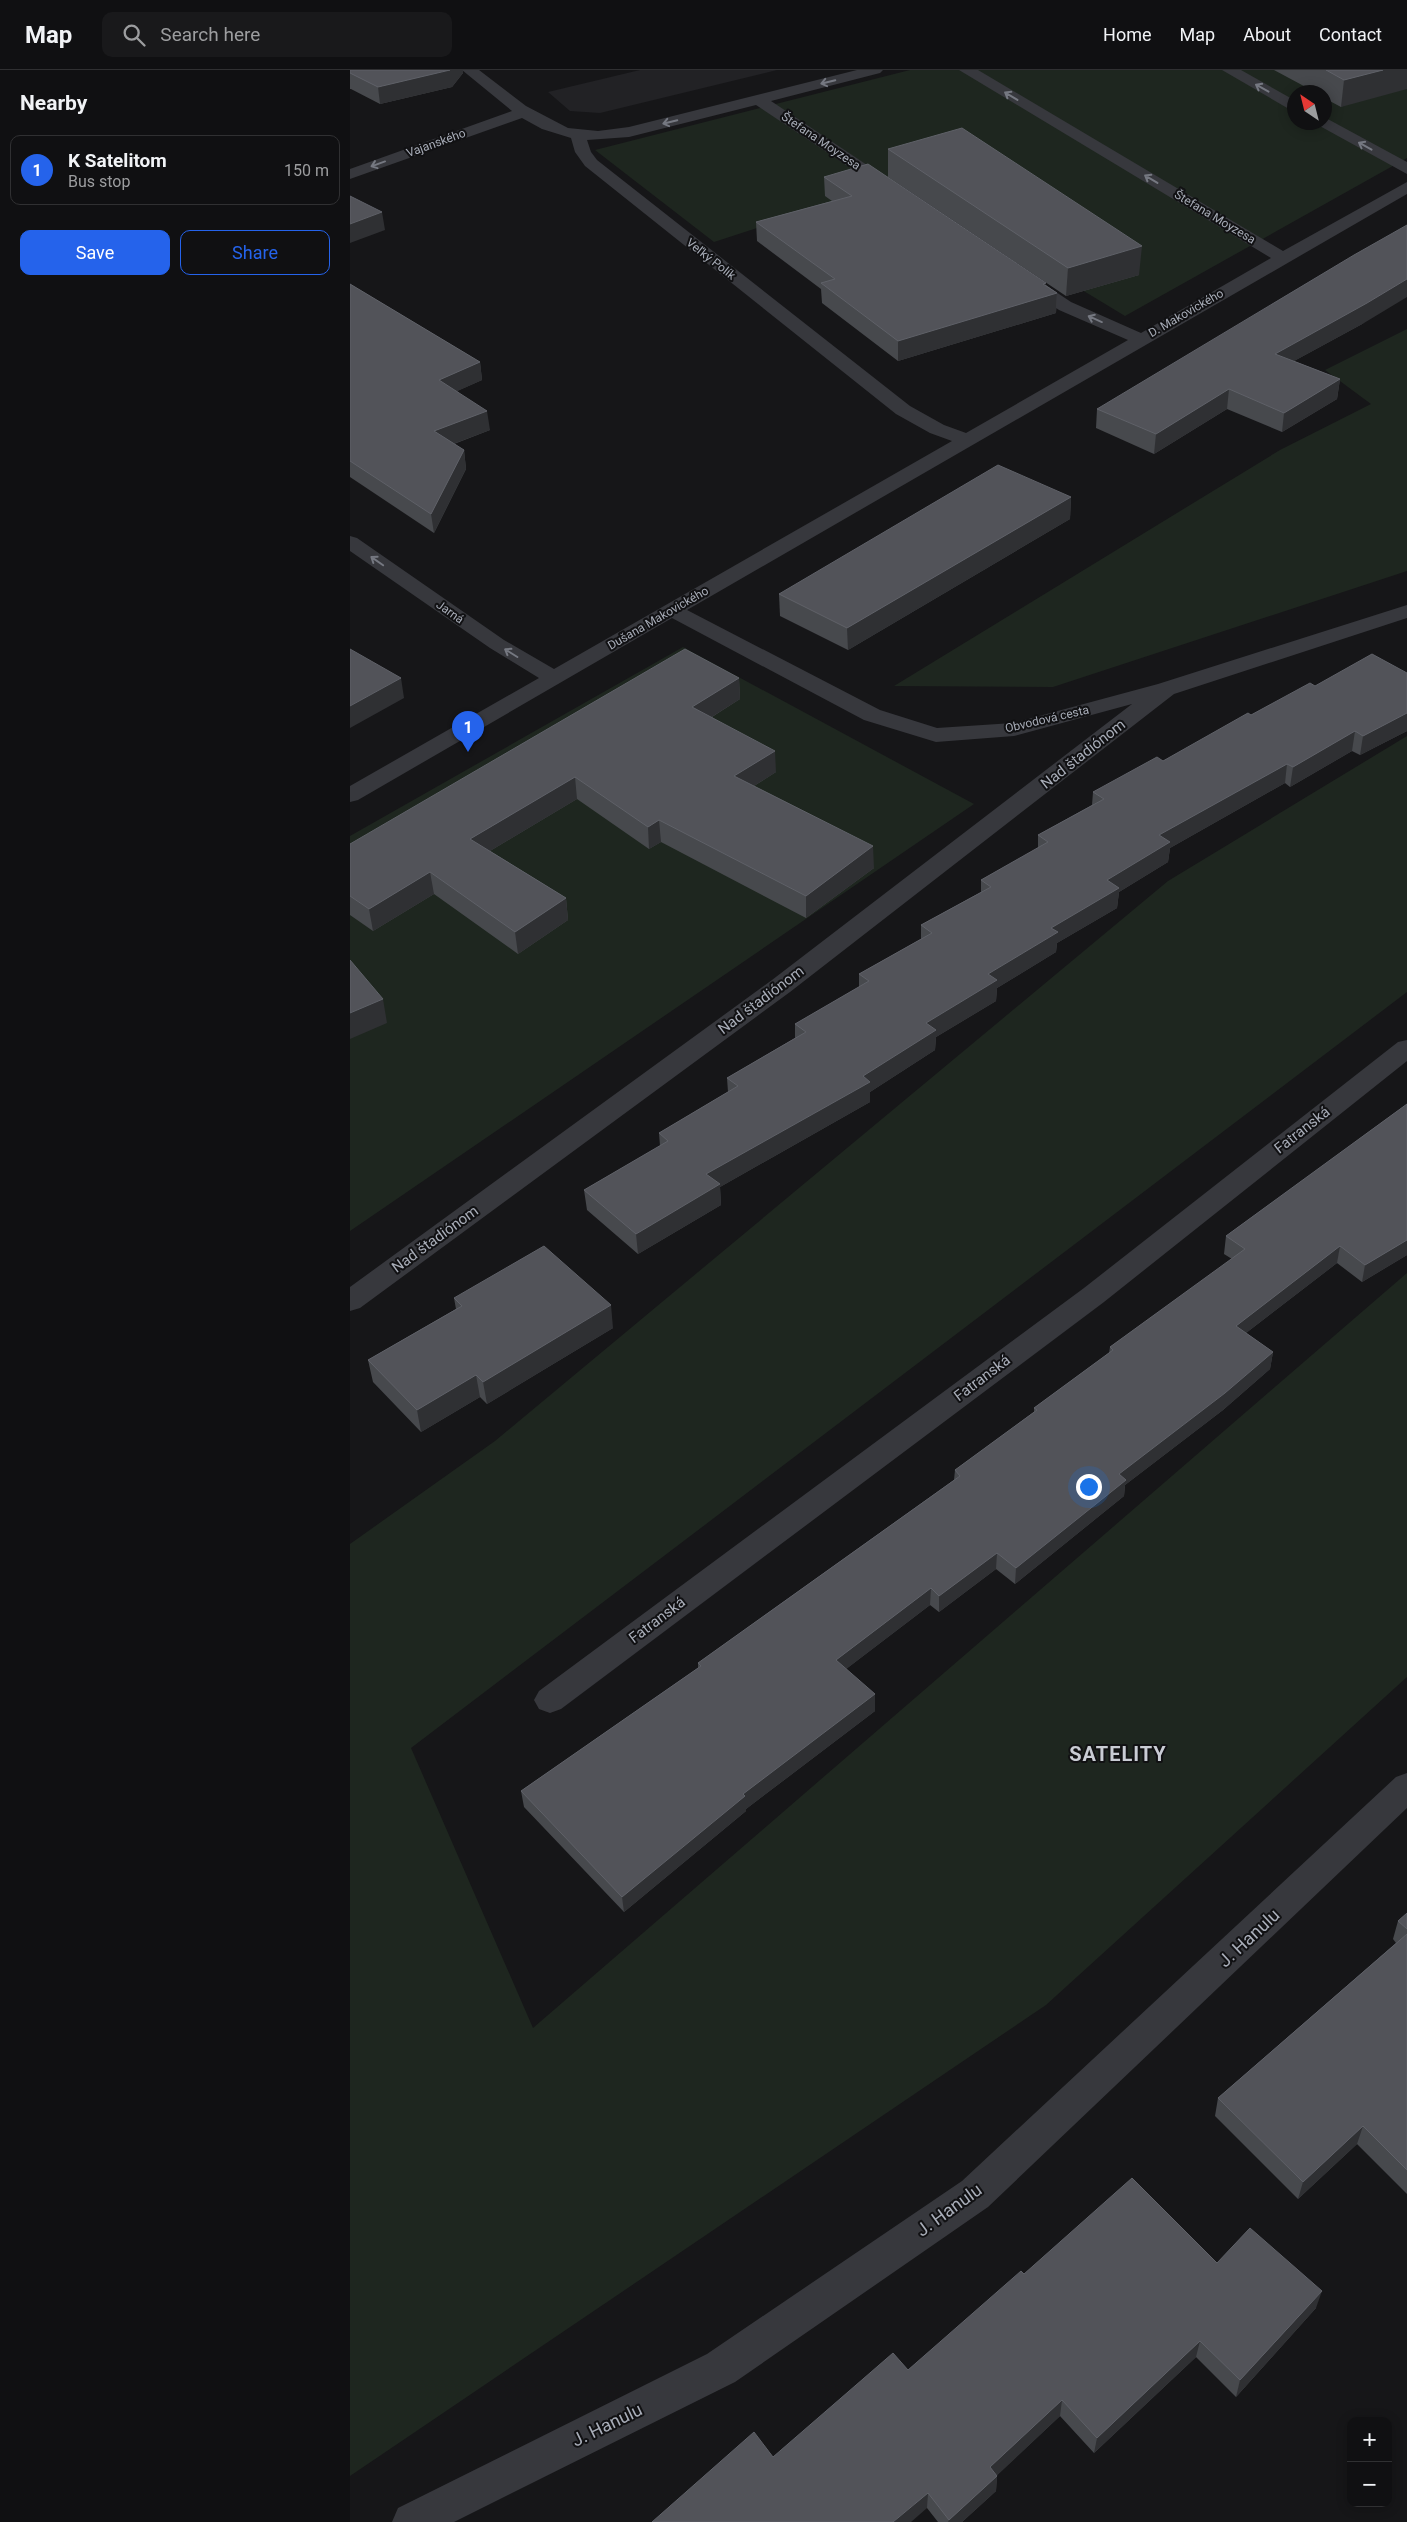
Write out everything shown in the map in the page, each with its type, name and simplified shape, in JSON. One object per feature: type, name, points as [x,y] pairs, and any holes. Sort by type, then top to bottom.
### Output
[{"type":"street","points":[[470,70],[523,112],[544,125],[578,135]]},
{"type":"street","name":"Štefana Moyzesa","points":[[578,135],[598,136],[629,132],[875,70]]},
{"type":"street","name":"Štefana Moyzesa","points":[[967,70],[1283,258]]},
{"type":"street","points":[[1230,70],[1287,102]]},
{"type":"street","name":"Štefana Moyzesa","points":[[758,99],[903,196]]},
{"type":"street","name":"Vajanského","points":[[350,174],[523,112]]},
{"type":"street","points":[[1332,127],[1407,169]]},
{"type":"street","name":"Veľký Polík","points":[[578,135],[584,152],[591,163],[903,410],[937,429],[965,439]]},
{"type":"street","name":"D. Makovického","points":[[965,439],[1407,187]]},
{"type":"street","points":[[1016,273],[1065,306],[1140,339]]},
{"type":"street","name":"Dušana Makovického","points":[[350,794],[672,610],[965,439]]},
{"type":"street","name":"Jarná","points":[[350,542],[497,644],[553,677]]},
{"type":"street","name":"Obvodová cesta","points":[[672,610],[872,715],[936,735],[1014,729],[1166,690],[1407,611]]},
{"type":"street","name":"Nad štadiónom","points":[[350,1301],[781,986],[1166,690]]},
{"type":"street","name":"Fatranská","points":[[550,1700],[1094,1295],[1407,1048]]},
{"type":"street","name":"J. Hanulu","points":[[412,2522],[721,2368],[975,2194],[1407,1787]]},
{"type":"shaded area","points":[[640,70],[777,70],[600,113],[570,111],[548,92]]},
{"type":"shaded area","points":[[910,70],[1407,70],[1407,158],[1125,316],[902,181],[714,242],[595,150]]},
{"type":"shaded area","points":[[1407,329],[1407,571],[1053,687],[894,686],[1280,450],[1371,404],[1325,370]]},
{"type":"shaded area","points":[[683,647],[974,804],[350,1231],[350,836]]},
{"type":"shaded area","points":[[1407,736],[1407,992],[411,1748],[533,2028],[1407,1273],[1407,1677],[1046,2005],[350,2476],[350,1544],[495,1441],[1168,881]]},
{"type":"building","points":[[350,70],[450,70],[378,87],[350,73]]},
{"type":"building","points":[[1326,70],[1383,70],[1344,80]]},
{"type":"building","points":[[962,128],[1142,246],[1068,268],[888,149]]},
{"type":"building","points":[[868,164],[1046,283],[1043,284],[1057,293],[898,341],[821,283],[835,279],[756,222],[852,196],[824,177]]},
{"type":"building","points":[[350,196],[382,212],[350,224]]},
{"type":"building","points":[[1407,225],[1407,279],[1275,354],[1340,379],[1284,413],[1229,389],[1156,434],[1097,409],[1354,255]]},
{"type":"building","points":[[350,284],[480,362],[439,380],[487,411],[434,431],[464,450],[431,514],[350,461]]},
{"type":"building","points":[[998,465],[1071,497],[847,628],[779,594]]},
{"type":"building","points":[[350,649],[401,678],[350,706]]},
{"type":"building","points":[[685,649],[739,678],[692,707],[775,751],[734,776],[873,846],[806,896],[659,820],[648,827],[575,777],[470,839],[566,898],[515,932],[430,872],[369,909],[350,896],[350,844]]},
{"type":"building","points":[[1372,654],[1407,673],[1407,713],[1363,736],[1355,731],[1293,767],[1287,764],[1159,835],[1170,842],[1107,880],[1119,888],[1051,928],[1058,932],[988,974],[997,980],[926,1023],[936,1030],[863,1076],[870,1082],[706,1174],[720,1184],[636,1234],[584,1190],[668,1141],[659,1133],[738,1086],[727,1078],[806,1032],[795,1024],[869,981],[859,974],[932,933],[921,925],[991,887],[981,880],[1048,842],[1038,835],[1104,799],[1093,792],[1157,757],[1163,761],[1248,713],[1251,715],[1310,683],[1315,686]]},
{"type":"building","points":[[350,960],[383,999],[350,1013]]},
{"type":"building","points":[[1407,1104],[1407,1240],[1365,1265],[1340,1246],[1236,1326],[1273,1352],[1225,1393],[1119,1474],[1126,1480],[1016,1568],[997,1553],[939,1596],[931,1588],[836,1660],[875,1694],[743,1794],[745,1796],[622,1897],[521,1791],[701,1666],[698,1663],[960,1476],[955,1470],[1037,1410],[1034,1408],[1113,1350],[1110,1347],[1245,1249],[1226,1236]]},
{"type":"building","points":[[544,1246],[611,1305],[483,1382],[476,1375],[417,1410],[368,1360],[462,1306],[454,1298]]},
{"type":"building","points":[[1407,1913],[1407,1929],[1398,1921]]},
{"type":"building","points":[[1407,1934],[1407,2170],[1363,2126],[1303,2182],[1218,2098]]},
{"type":"building","points":[[1132,2178],[1217,2263],[1250,2228],[1322,2291],[1240,2380],[1200,2341],[1097,2438],[1062,2400],[990,2467],[997,2476],[949,2520],[928,2493],[893,2522],[652,2522],[754,2432],[773,2457],[893,2353],[908,2370],[1021,2271],[1024,2274]]},
{"type":"place","name":"K Satelitom","points":[[468,752]]},
{"type":"district","name":"SATELITY","points":[[1118,1754]]}]
